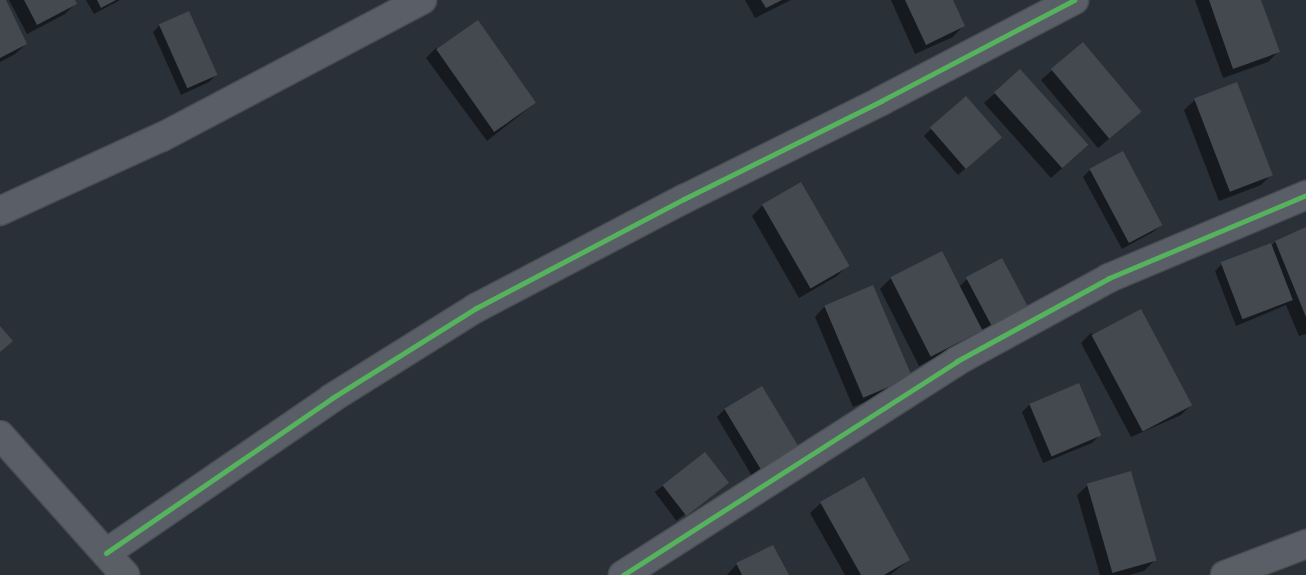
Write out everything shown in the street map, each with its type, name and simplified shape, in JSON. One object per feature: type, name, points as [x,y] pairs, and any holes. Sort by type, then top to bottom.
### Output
[{"type":"street","points":[[0,211],[162,137],[422,0]]},
{"type":"street","points":[[106,553],[332,398],[476,308],[684,199],[881,101],[1074,0]]},
{"type":"street","points":[[623,575],[957,361],[1109,278],[1306,195]]},
{"type":"street","points":[[0,435],[125,575]]},
{"type":"street","points":[[1226,575],[1306,544]]},
{"type":"building","points":[[0,0],[6,0],[27,44],[0,58]]},
{"type":"building","points":[[24,0],[75,0],[77,4],[37,25]]},
{"type":"building","points":[[97,0],[116,0],[101,8]]},
{"type":"building","points":[[761,0],[782,0],[766,8]]},
{"type":"building","points":[[905,0],[953,0],[965,26],[926,45]]},
{"type":"building","points":[[1209,0],[1261,0],[1280,52],[1233,69]]},
{"type":"building","points":[[189,11],[217,75],[187,88],[159,24]]},
{"type":"building","points":[[478,20],[536,103],[494,132],[436,49]]},
{"type":"building","points":[[1083,42],[1141,112],[1109,139],[1051,69]]},
{"type":"building","points":[[1020,69],[1088,145],[1062,168],[994,92]]},
{"type":"building","points":[[1237,82],[1273,175],[1230,192],[1194,98]]},
{"type":"building","points":[[966,96],[1002,138],[966,169],[930,127]]},
{"type":"building","points":[[1123,151],[1162,225],[1129,243],[1089,169]]},
{"type":"building","points":[[801,182],[850,266],[811,289],[762,204]]},
{"type":"building","points":[[1306,227],[1306,317],[1275,241]]},
{"type":"building","points":[[1271,243],[1293,300],[1242,319],[1221,262]]},
{"type":"building","points":[[942,251],[982,330],[931,357],[890,277]]},
{"type":"building","points":[[1002,258],[1029,308],[993,328],[966,277]]},
{"type":"building","points":[[873,285],[912,377],[863,398],[824,306]]},
{"type":"building","points":[[1141,309],[1192,405],[1143,432],[1092,335]]},
{"type":"building","points":[[0,326],[13,341],[0,352]]},
{"type":"building","points":[[1079,383],[1101,435],[1052,457],[1029,404]]},
{"type":"building","points":[[762,386],[799,447],[761,470],[724,409]]},
{"type":"building","points":[[705,452],[729,483],[686,516],[662,485]]},
{"type":"building","points":[[1131,471],[1157,560],[1112,573],[1087,484]]},
{"type":"building","points":[[864,477],[910,560],[884,575],[861,575],[820,502]]},
{"type":"building","points":[[773,545],[789,575],[742,575],[736,563]]},
{"type":"cycle path","points":[[106,553],[332,398],[476,308],[684,199],[881,101],[1074,0]]},
{"type":"cycle path","points":[[623,575],[957,361],[1109,278],[1306,195]]}]
